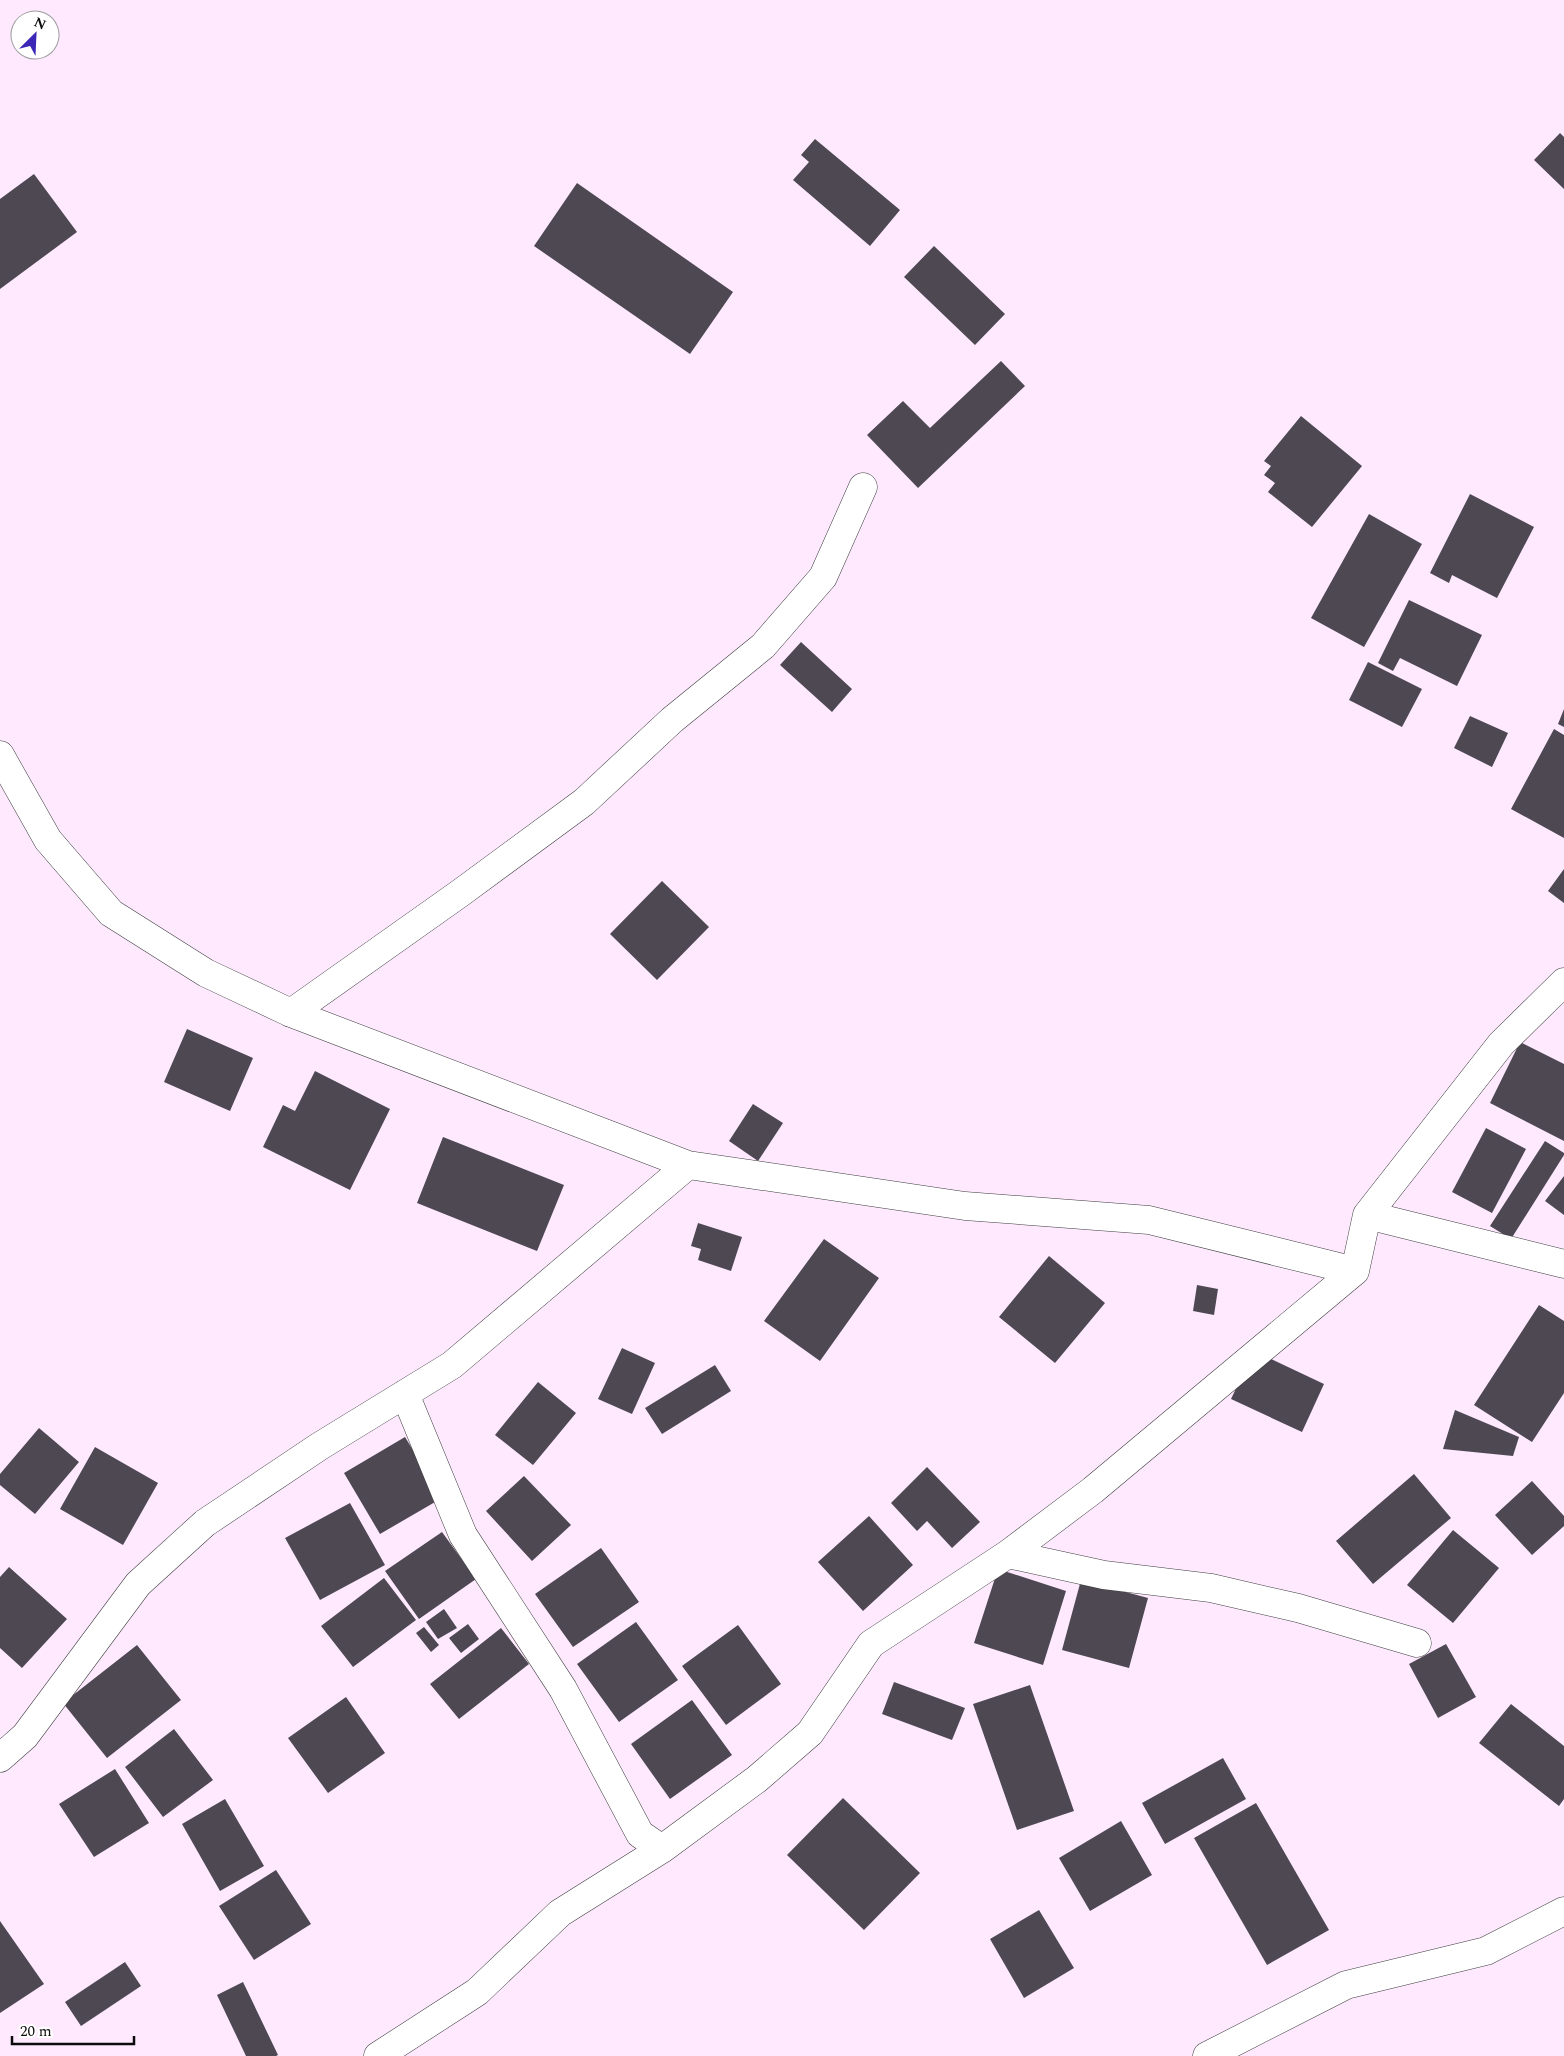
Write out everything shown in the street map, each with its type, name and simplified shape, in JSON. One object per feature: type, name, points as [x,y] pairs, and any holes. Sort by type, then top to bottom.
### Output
[{"type":"street","points":[[291,1012],[459,894],[584,802],[672,720],[763,646],[823,577],[863,487]]},
{"type":"street","points":[[0,755],[48,840],[110,913],[206,973],[291,1012],[688,1165],[965,1206],[1149,1220],[1355,1271]]},
{"type":"street","points":[[378,2056],[477,1992],[560,1912],[662,1849],[757,1779],[810,1733],[871,1644],[1008,1554],[1093,1490],[1355,1271],[1367,1215],[1501,1044],[1564,982]]},
{"type":"street","points":[[0,1758],[24,1736],[138,1584],[205,1523],[320,1446],[452,1365],[688,1165]]},
{"type":"street","points":[[1367,1215],[1564,1264]]},
{"type":"street","points":[[405,1394],[463,1535],[564,1689],[640,1834],[662,1849]]},
{"type":"street","points":[[1008,1554],[1104,1575],[1211,1588],[1298,1608],[1417,1643]]},
{"type":"street","points":[[1207,2056],[1346,1985],[1486,1951],[1564,1911]]},
{"type":"building","points":[[1560,133],[1564,137],[1564,189],[1534,160]]},
{"type":"building","points":[[815,139],[900,210],[870,246],[793,180],[809,162],[801,155]]},
{"type":"building","points":[[34,174],[77,232],[0,289],[0,199]]},
{"type":"building","points":[[577,183],[733,292],[690,354],[534,246]]},
{"type":"building","points":[[934,246],[1005,314],[975,345],[904,277]]},
{"type":"building","points":[[1001,361],[1025,386],[918,488],[867,435],[903,401],[930,428]]},
{"type":"building","points":[[1301,416],[1362,466],[1312,527],[1268,492],[1275,483],[1264,475],[1271,466],[1264,461]]},
{"type":"building","points":[[1470,494],[1534,527],[1497,598],[1452,575],[1449,583],[1430,573]]},
{"type":"building","points":[[1369,514],[1422,544],[1364,647],[1311,618]]},
{"type":"building","points":[[1409,600],[1482,635],[1457,686],[1400,658],[1393,671],[1378,663]]},
{"type":"building","points":[[801,642],[852,689],[832,712],[780,665]]},
{"type":"building","points":[[1368,662],[1422,689],[1402,727],[1349,700]]},
{"type":"building","points":[[1564,709],[1564,727],[1558,724]]},
{"type":"building","points":[[1470,716],[1508,733],[1492,767],[1454,748]]},
{"type":"building","points":[[1554,729],[1564,735],[1564,838],[1511,809]]},
{"type":"building","points":[[1564,869],[1564,903],[1548,891]]},
{"type":"building","points":[[662,881],[709,927],[657,980],[610,934]]},
{"type":"building","points":[[187,1029],[253,1058],[230,1111],[164,1082]]},
{"type":"building","points":[[1520,1042],[1564,1064],[1564,1141],[1490,1103]]},
{"type":"building","points":[[315,1071],[390,1109],[350,1190],[263,1147],[283,1105],[295,1111]]},
{"type":"building","points":[[753,1104],[783,1123],[758,1161],[729,1141]]},
{"type":"building","points":[[1486,1128],[1526,1149],[1492,1213],[1452,1192]]},
{"type":"building","points":[[443,1137],[564,1185],[537,1251],[417,1203]]},
{"type":"building","points":[[1545,1141],[1564,1153],[1564,1155],[1511,1239],[1490,1226]]},
{"type":"building","points":[[1564,1176],[1564,1215],[1545,1201]]},
{"type":"building","points":[[698,1223],[742,1237],[731,1271],[698,1260],[701,1249],[691,1246]]},
{"type":"building","points":[[824,1239],[879,1278],[820,1361],[764,1321]]},
{"type":"building","points":[[1049,1256],[1105,1303],[1055,1363],[999,1317]]},
{"type":"building","points":[[1197,1285],[1218,1289],[1214,1315],[1193,1311]]},
{"type":"building","points":[[1539,1305],[1564,1321],[1564,1393],[1532,1442],[1474,1405]]},
{"type":"building","points":[[622,1348],[655,1363],[632,1414],[598,1399]]},
{"type":"building","points":[[1254,1351],[1324,1384],[1302,1432],[1231,1399]]},
{"type":"building","points":[[715,1365],[731,1391],[662,1434],[645,1408]]},
{"type":"building","points":[[538,1382],[576,1413],[533,1465],[495,1435]]},
{"type":"building","points":[[1455,1410],[1519,1437],[1513,1456],[1443,1449]]},
{"type":"building","points":[[39,1428],[79,1462],[35,1514],[0,1485],[0,1474]]},
{"type":"building","points":[[405,1437],[442,1498],[380,1534],[344,1473]]},
{"type":"building","points":[[95,1447],[158,1483],[123,1545],[60,1509]]},
{"type":"building","points":[[927,1467],[980,1522],[952,1548],[927,1521],[917,1531],[891,1503]]},
{"type":"building","points":[[1414,1474],[1451,1518],[1373,1584],[1336,1541]]},
{"type":"building","points":[[524,1476],[571,1525],[532,1561],[486,1511]]},
{"type":"building","points":[[1532,1481],[1564,1516],[1564,1526],[1532,1555],[1495,1515]]},
{"type":"building","points":[[350,1503],[385,1565],[320,1600],[285,1538]]},
{"type":"building","points":[[869,1516],[913,1565],[863,1611],[818,1562]]},
{"type":"building","points":[[1453,1530],[1499,1568],[1453,1623],[1407,1585]]},
{"type":"building","points":[[442,1532],[476,1579],[419,1619],[385,1571]]},
{"type":"building","points":[[601,1548],[639,1602],[573,1647],[535,1594]]},
{"type":"building","points":[[9,1567],[67,1619],[22,1668],[0,1648],[0,1577]]},
{"type":"building","points":[[998,1569],[1066,1591],[1043,1665],[974,1643]]},
{"type":"building","points":[[384,1578],[416,1620],[353,1667],[321,1626]]},
{"type":"building","points":[[1081,1580],[1148,1598],[1129,1668],[1062,1650]]},
{"type":"building","points":[[444,1609],[457,1628],[438,1639],[426,1622]]},
{"type":"building","points":[[636,1622],[678,1680],[619,1722],[577,1664]]},
{"type":"building","points":[[468,1624],[479,1639],[461,1653],[449,1638]]},
{"type":"building","points":[[738,1625],[781,1684],[726,1725],[682,1666]]},
{"type":"building","points":[[424,1627],[439,1645],[431,1652],[416,1633]]},
{"type":"building","points":[[501,1628],[529,1664],[459,1719],[430,1684]]},
{"type":"building","points":[[1446,1644],[1476,1697],[1438,1718],[1409,1664]]},
{"type":"building","points":[[137,1645],[181,1700],[107,1758],[63,1703]]},
{"type":"building","points":[[894,1682],[965,1708],[952,1740],[882,1714]]},
{"type":"building","points":[[1030,1685],[1074,1811],[1017,1830],[973,1704]]},
{"type":"building","points":[[346,1697],[385,1753],[328,1793],[288,1738]]},
{"type":"building","points":[[692,1700],[732,1755],[670,1799],[631,1744]]},
{"type":"building","points":[[1511,1704],[1564,1746],[1564,1799],[1559,1806],[1479,1743]]},
{"type":"building","points":[[174,1729],[213,1780],[163,1817],[125,1767]]},
{"type":"building","points":[[1223,1758],[1246,1799],[1165,1844],[1142,1803]]},
{"type":"building","points":[[115,1769],[149,1823],[94,1857],[59,1804]]},
{"type":"building","points":[[843,1798],[920,1873],[864,1930],[787,1855]]},
{"type":"building","points":[[225,1799],[264,1866],[220,1891],[182,1824]]},
{"type":"building","points":[[1256,1803],[1329,1930],[1267,1965],[1194,1838]]},
{"type":"building","points":[[1121,1821],[1152,1875],[1090,1911],[1059,1858]]},
{"type":"building","points":[[276,1870],[311,1924],[254,1960],[219,1906]]},
{"type":"building","points":[[1039,1910],[1074,1968],[1024,1998],[990,1939]]},
{"type":"building","points":[[0,1921],[44,1984],[0,2013]]},
{"type":"building","points":[[125,1962],[141,1986],[81,2026],[65,2002]]},
{"type":"building","points":[[243,1982],[278,2055],[276,2056],[246,2056],[217,1995]]}]
